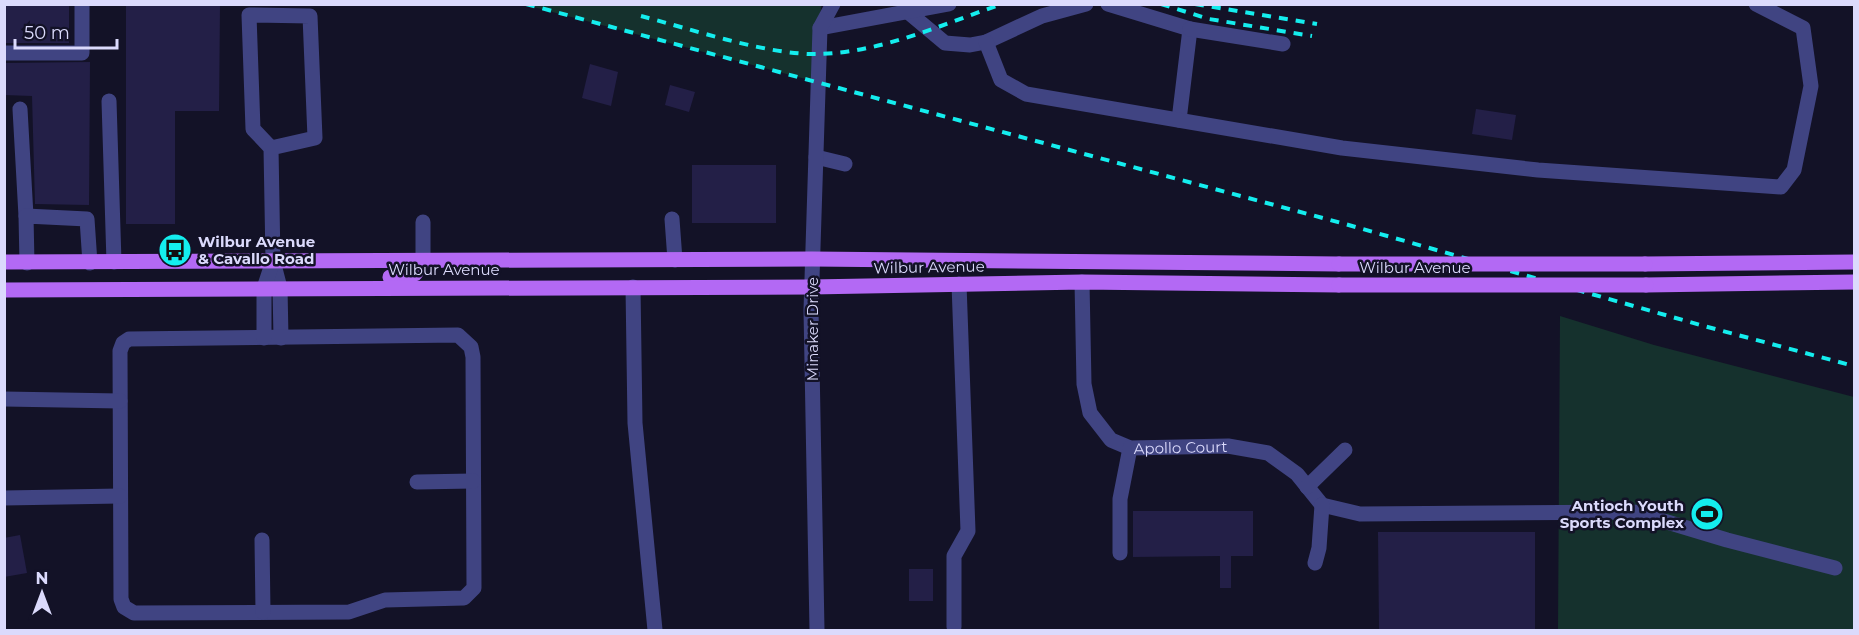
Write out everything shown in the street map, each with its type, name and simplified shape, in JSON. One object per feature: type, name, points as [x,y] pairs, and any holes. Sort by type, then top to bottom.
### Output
[{"type":"main road","name":"Wilbur Avenue","points":[[4,262],[812,259],[1339,264],[1854,262]]},
{"type":"main road","points":[[356,287],[380,277],[408,277],[415,274],[423,261]]},
{"type":"main road","points":[[1082,261],[1082,282]]},
{"type":"main road","name":"Wilbur Avenue","points":[[4,290],[812,287],[1082,282],[1646,285],[1854,282]]},
{"type":"street","points":[[4,53],[82,53],[82,4]]},
{"type":"street","points":[[820,28],[832,4]]},
{"type":"street","points":[[820,28],[949,4]]},
{"type":"street","points":[[908,12],[945,43],[969,45],[986,42],[1042,16],[1086,4]]},
{"type":"street","points":[[1108,4],[1190,29],[1284,44]]},
{"type":"street","points":[[986,42],[1002,80],[1026,94],[1342,147],[1538,170],[1781,188],[1794,170],[1811,86],[1803,28],[1756,4]]},
{"type":"street","points":[[271,148],[315,138],[310,16],[249,15],[253,129],[271,148],[273,261],[280,288],[280,338]]},
{"type":"street","name":"Minaker Drive","points":[[817,630],[812,259],[820,28]]},
{"type":"street","points":[[1179,120],[1190,29]]},
{"type":"street","points":[[109,101],[114,262]]},
{"type":"street","points":[[20,109],[27,263]]},
{"type":"street","points":[[816,157],[845,164]]},
{"type":"street","points":[[26,216],[87,219],[90,263]]},
{"type":"street","points":[[672,219],[675,260]]},
{"type":"street","points":[[423,222],[423,261]]},
{"type":"street","points":[[264,338],[264,288],[273,261]]},
{"type":"street","name":"Apollo Court","points":[[1082,282],[1084,384],[1090,413],[1110,440],[1130,448],[1228,446],[1268,453],[1297,474],[1322,505]]},
{"type":"street","points":[[954,627],[954,556],[968,531],[959,284]]},
{"type":"street","points":[[633,287],[634,423],[656,630]]},
{"type":"street","points":[[458,336],[465,340],[472,357],[474,588],[464,598],[384,600],[349,612],[134,613],[123,607],[120,496],[120,351],[123,343],[129,339],[264,338],[458,336]]},
{"type":"street","points":[[4,399],[120,401]]},
{"type":"street","points":[[1120,554],[1120,499],[1130,448]]},
{"type":"street","points":[[1307,487],[1345,450]]},
{"type":"street","points":[[417,482],[473,482]]},
{"type":"street","points":[[4,498],[120,496]]},
{"type":"street","points":[[1315,563],[1319,548],[1322,505],[1360,514],[1634,512],[1727,540],[1835,567]]},
{"type":"street","points":[[262,540],[263,612]]},
{"type":"green space","points":[[526,5],[821,5],[817,82]]},
{"type":"green space","name":"Antioch Youth Sports Complex","points":[[1560,316],[1654,345],[1854,397],[1854,630],[1558,630]]},
{"type":"building","points":[[4,4],[69,4],[69,43],[4,43]]},
{"type":"building","points":[[126,4],[220,4],[219,111],[175,111],[175,224],[126,224]]},
{"type":"building","points":[[90,62],[89,205],[35,204],[32,96],[4,95],[5,63]]},
{"type":"building","points":[[590,64],[618,72],[611,106],[582,98]]},
{"type":"building","points":[[670,85],[695,92],[689,112],[665,105]]},
{"type":"building","points":[[1476,109],[1516,115],[1512,140],[1472,134]]},
{"type":"building","points":[[692,165],[776,165],[776,223],[692,223]]},
{"type":"building","points":[[1133,511],[1253,511],[1253,556],[1231,556],[1231,588],[1220,588],[1220,556],[1133,557]]},
{"type":"building","points":[[1378,532],[1535,532],[1535,630],[1379,630]]},
{"type":"building","points":[[20,535],[27,573],[4,577],[4,538]]},
{"type":"building","points":[[909,569],[933,569],[933,601],[909,601]]},
{"type":"railway","points":[[526,4],[1345,224],[1854,366]]},
{"type":"railway","points":[[641,16],[778,51],[820,54],[890,43],[1002,4]]},
{"type":"railway","points":[[1161,4],[1209,19],[1312,36]]},
{"type":"railway","points":[[1195,4],[1317,24]]},
{"type":"place","name":"Wilbur Avenue & Cavallo Road","points":[[175,250]]},
{"type":"place","name":"Antioch Youth Sports Complex","points":[[1707,514]]}]
